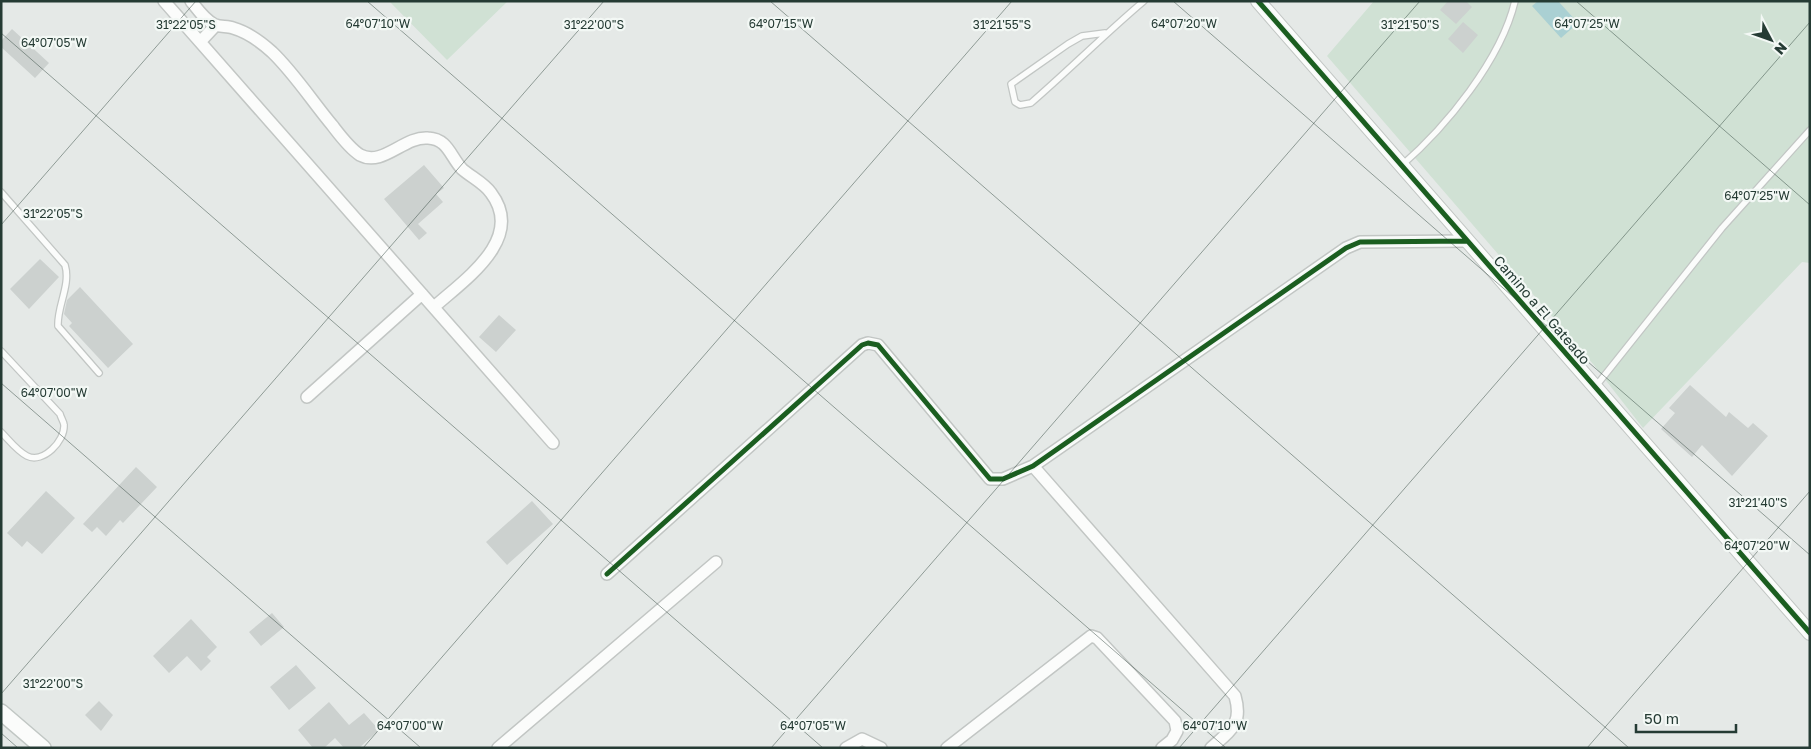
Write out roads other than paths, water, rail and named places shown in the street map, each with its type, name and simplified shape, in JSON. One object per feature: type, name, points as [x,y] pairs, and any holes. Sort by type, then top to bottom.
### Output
[{"type":"main road","points":[[1,712],[43,748]]},
{"type":"street","points":[[164,1],[553,442]]},
{"type":"street","points":[[191,1],[207,20],[216,25],[232,27],[246,32],[272,51],[341,136],[360,154],[370,158],[381,156],[409,142],[426,137],[440,140],[450,149],[461,167],[490,192],[499,207],[502,224],[497,245],[478,268],[434,307]]},
{"type":"street","name":"Camino a El Gateado","points":[[1258,1],[1810,632]]},
{"type":"street","points":[[200,42],[216,25]]},
{"type":"street","points":[[607,574],[862,345],[868,343],[878,345],[990,479],[1003,479],[1033,466],[1346,248],[1360,242],[1467,241]]},
{"type":"street","points":[[307,397],[422,294]]},
{"type":"street","points":[[1033,466],[1235,696],[1239,711],[1236,723],[1211,748]]},
{"type":"street","points":[[498,748],[716,562]]},
{"type":"street","points":[[947,748],[1091,636],[1097,638],[1175,721],[1177,732],[1172,740],[1162,748]]},
{"type":"street","points":[[846,748],[862,739],[881,748]]},
{"type":"lane","points":[[1106,33],[1082,36],[1011,84],[1014,102],[1020,105],[1031,103],[1083,58],[1106,33],[1144,1]]},
{"type":"lane","points":[[1401,166],[1424,146],[1455,110],[1492,56],[1512,14],[1515,1]]},
{"type":"lane","points":[[1594,387],[1722,228],[1810,130]]},
{"type":"lane","points":[[1,192],[64,265],[67,274],[58,326],[99,373]]},
{"type":"lane","points":[[1,351],[60,414],[64,424],[62,436],[52,451],[37,458],[28,457],[20,452],[1,432]]},
{"type":"water","points":[[1538,1],[1558,1],[1578,23],[1561,38],[1532,6]]}]
